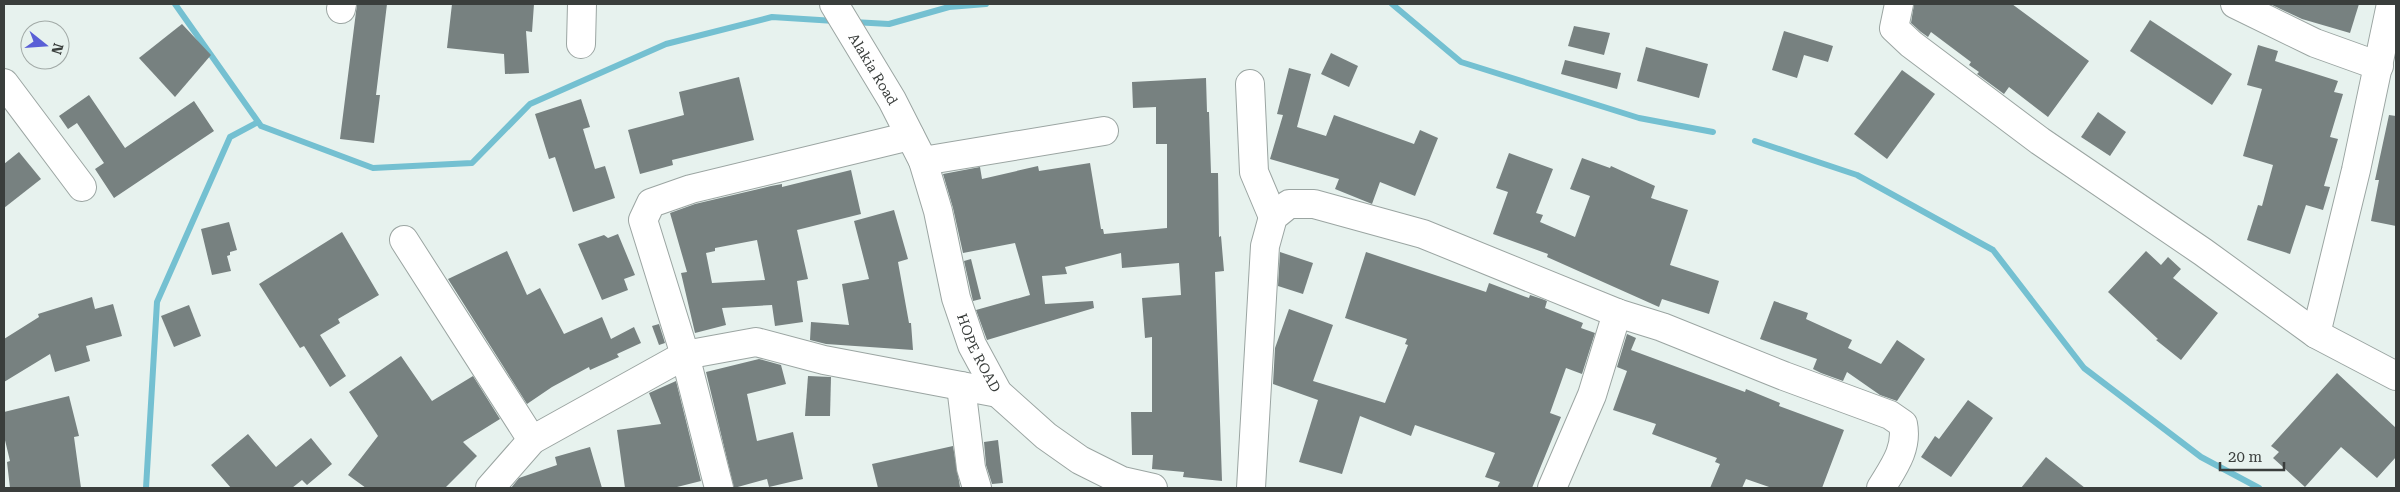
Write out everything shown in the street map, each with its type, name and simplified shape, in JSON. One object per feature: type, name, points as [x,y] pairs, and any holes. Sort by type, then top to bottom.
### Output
[{"type":"street","points":[[581,44],[582,4]]},
{"type":"street","name":"Alakia Road","points":[[834,4],[859,42],[910,136]]},
{"type":"street","points":[[1899,4],[1894,28],[1911,44],[2040,141],[2203,252],[2316,334],[2396,376]]},
{"type":"street","points":[[2235,4],[2315,43],[2379,66]]},
{"type":"street","points":[[2316,334],[2356,170],[2391,4]]},
{"type":"street","points":[[4,84],[82,187]]},
{"type":"street","points":[[1250,84],[1254,172],[1272,217],[1265,246],[1251,488]]},
{"type":"street","points":[[923,161],[1104,131]]},
{"type":"street","points":[[719,488],[685,354],[643,220],[651,203],[691,189],[910,136]]},
{"type":"street","name":"HOPE ROAD","points":[[910,136],[923,161],[938,211],[956,298],[972,345],[998,393],[1046,436],[1080,460],[1122,480],[1153,488]]},
{"type":"street","points":[[1272,217],[1288,204],[1314,204],[1423,234],[1617,312],[1662,327],[1802,383],[1890,415],[1903,424],[1906,438],[1900,455],[1881,488]]},
{"type":"street","points":[[404,240],[532,440]]},
{"type":"street","points":[[1552,488],[1592,395],[1617,312]]},
{"type":"street","points":[[490,488],[532,440],[685,354],[756,342],[824,360],[998,393]]},
{"type":"street","points":[[961,386],[971,468],[977,488]]},
{"type":"building","points":[[357,4],[387,4],[376,95],[380,95],[374,143],[340,139]]},
{"type":"building","points":[[452,4],[534,4],[532,32],[526,31],[529,73],[505,74],[504,54],[447,48]]},
{"type":"building","points":[[1914,4],[2012,4],[2089,61],[2048,117],[2009,87],[2004,94],[1977,74],[1979,72],[1969,65],[1971,62],[1931,32],[1928,37],[1921,32],[1911,23]]},
{"type":"building","points":[[2270,4],[2359,4],[2350,33],[2302,19]]},
{"type":"building","points":[[2150,20],[2232,74],[2212,105],[2130,51]]},
{"type":"building","points":[[182,24],[211,55],[175,97],[139,58]]},
{"type":"building","points":[[1574,26],[1610,33],[1604,55],[1568,46]]},
{"type":"building","points":[[1784,31],[1833,46],[1828,62],[1804,55],[1797,78],[1772,70]]},
{"type":"building","points":[[2258,45],[2278,51],[2275,61],[2338,81],[2334,92],[2343,94],[2330,137],[2338,139],[2324,186],[2330,187],[2323,210],[2306,205],[2290,254],[2247,240],[2258,205],[2262,206],[2273,165],[2243,156],[2262,89],[2247,85]]},
{"type":"building","points":[[1646,47],[1708,64],[1699,98],[1637,81]]},
{"type":"building","points":[[1331,53],[1358,66],[1349,87],[1321,74]]},
{"type":"building","points":[[1565,60],[1621,73],[1617,89],[1561,74]]},
{"type":"building","points":[[1289,68],[1311,74],[1297,127],[1326,136],[1334,115],[1414,144],[1420,130],[1438,138],[1415,196],[1380,182],[1372,204],[1335,189],[1339,179],[1270,159],[1283,115],[1277,114]]},
{"type":"building","points":[[1902,70],[1935,94],[1887,159],[1854,134]]},
{"type":"building","points":[[739,77],[754,140],[672,160],[673,165],[640,174],[628,130],[684,115],[679,92]]},
{"type":"building","points":[[1206,78],[1211,173],[1218,173],[1219,237],[1221,236],[1224,271],[1215,272],[1222,481],[1183,477],[1184,472],[1152,469],[1153,455],[1132,455],[1131,412],[1152,412],[1152,337],[1145,338],[1142,298],[1181,295],[1179,263],[1122,268],[1121,253],[1065,267],[1067,274],[1042,276],[1045,304],[1093,301],[1094,308],[987,340],[976,310],[1030,295],[1015,243],[963,253],[943,174],[980,167],[982,179],[1038,166],[1039,171],[1090,163],[1101,229],[1103,229],[1104,234],[1167,228],[1167,144],[1156,144],[1156,107],[1133,108],[1132,82]]},
{"type":"building","points":[[89,95],[125,148],[194,101],[214,131],[114,198],[95,169],[104,163],[77,123],[68,129],[59,116]]},
{"type":"building","points":[[581,99],[590,127],[583,129],[595,169],[605,166],[615,198],[573,212],[555,157],[549,159],[535,114]]},
{"type":"building","points":[[2098,112],[2126,132],[2110,156],[2081,137]]},
{"type":"building","points":[[2389,115],[2396,116],[2396,226],[2371,221],[2379,180],[2375,180]]},
{"type":"building","points":[[19,152],[41,179],[4,208],[4,164]]},
{"type":"building","points":[[1509,153],[1553,169],[1536,213],[1543,215],[1540,222],[1575,237],[1590,196],[1570,189],[1582,158],[1610,168],[1611,166],[1655,186],[1651,198],[1688,210],[1670,265],[1719,281],[1709,314],[1662,299],[1659,307],[1547,257],[1548,254],[1493,234],[1508,192],[1496,188]]},
{"type":"building","points":[[851,170],[861,214],[797,230],[808,279],[797,281],[803,322],[775,326],[772,305],[722,308],[726,325],[695,333],[681,273],[687,272],[670,213],[695,204],[771,186],[782,184],[782,187]],"holes":[[[757,240],[765,280],[712,283],[706,253],[715,251],[715,248]]]},
{"type":"building","points":[[894,210],[908,259],[898,262],[909,323],[911,323],[913,350],[826,344],[810,340],[811,322],[849,325],[842,284],[869,279],[854,221]]},
{"type":"building","points":[[229,222],[237,250],[230,252],[230,255],[227,256],[231,271],[212,275],[201,229]]},
{"type":"building","points":[[342,232],[379,295],[338,319],[340,323],[320,335],[346,376],[330,387],[304,346],[300,348],[259,284]]},
{"type":"building","points":[[618,234],[635,275],[624,279],[628,290],[602,300],[578,244],[604,235],[608,238]]},
{"type":"building","points":[[507,251],[527,295],[540,288],[564,334],[602,317],[611,339],[634,327],[641,343],[617,354],[619,357],[590,370],[589,367],[552,387],[527,404],[448,279]]},
{"type":"building","points":[[2146,251],[2161,265],[2168,257],[2181,269],[2173,278],[2218,313],[2181,360],[2156,340],[2158,339],[2108,292]]},
{"type":"building","points":[[1280,252],[1313,263],[1303,294],[1278,286]]},
{"type":"building","points":[[1366,252],[1486,292],[1489,283],[1529,298],[1530,295],[1542,299],[1547,301],[1545,308],[1583,323],[1581,328],[1595,333],[1582,374],[1566,368],[1550,413],[1561,417],[1532,488],[1497,488],[1500,482],[1485,477],[1495,453],[1415,425],[1411,436],[1360,416],[1342,474],[1299,462],[1318,400],[1273,384],[1275,348],[1289,309],[1333,325],[1313,381],[1385,403],[1408,345],[1405,344],[1407,339],[1345,318]]},
{"type":"building","points":[[971,259],[981,299],[973,301],[964,261]]},
{"type":"building","points":[[92,297],[95,309],[113,304],[122,336],[86,346],[90,361],[55,372],[50,354],[4,382],[4,339],[39,317],[38,314]]},
{"type":"building","points":[[1774,301],[1808,313],[1806,319],[1852,340],[1848,348],[1881,364],[1897,340],[1925,359],[1897,401],[1880,395],[1847,372],[1843,381],[1821,373],[1813,369],[1817,359],[1760,339]]},
{"type":"building","points":[[189,305],[201,336],[174,347],[161,316]]},
{"type":"building","points":[[659,324],[665,343],[659,345],[652,326]]},
{"type":"building","points":[[1627,334],[1636,338],[1631,350],[1745,392],[1746,389],[1780,403],[1779,406],[1844,430],[1822,488],[1772,488],[1746,479],[1742,488],[1710,488],[1720,464],[1715,462],[1717,458],[1652,434],[1656,424],[1613,410],[1627,371],[1617,367]]},
{"type":"building","points":[[401,356],[432,401],[473,376],[500,419],[463,442],[477,456],[445,488],[366,488],[348,475],[378,436],[349,392]]},
{"type":"building","points":[[759,359],[781,365],[786,384],[747,394],[757,441],[793,432],[803,479],[769,487],[767,479],[734,488],[706,372]]},
{"type":"building","points":[[2337,373],[2396,428],[2396,457],[2377,478],[2341,447],[2305,487],[2273,458],[2279,452],[2271,446]]},
{"type":"building","points":[[808,376],[831,377],[830,416],[805,416]]},
{"type":"building","points":[[676,381],[701,481],[673,488],[625,488],[617,430],[661,424],[649,393]]},
{"type":"building","points":[[69,396],[79,436],[74,437],[81,488],[10,488],[7,462],[10,461],[4,436],[4,412]]},
{"type":"building","points":[[1968,400],[1993,418],[1951,477],[1921,457],[1935,436],[1939,439]]},
{"type":"building","points":[[248,434],[276,467],[311,438],[332,464],[307,485],[302,480],[292,488],[231,488],[211,465]]},
{"type":"building","points":[[998,440],[1003,483],[992,484],[986,465],[984,442]]},
{"type":"building","points":[[953,446],[960,487],[878,488],[872,464]]},
{"type":"building","points":[[590,447],[602,488],[511,488],[519,478],[557,465],[555,457]]},
{"type":"building","points":[[2046,457],[2085,488],[2021,488]]},
{"type":"waterway","points":[[175,4],[261,126],[373,168],[472,163],[530,104],[666,44],[772,17],[835,21]]},
{"type":"waterway","points":[[853,22],[889,24],[949,7],[986,4]]},
{"type":"waterway","points":[[1392,4],[1461,62],[1639,118],[1713,132]]},
{"type":"waterway","points":[[146,488],[157,302],[230,137],[258,122]]},
{"type":"waterway","points":[[1755,141],[1857,175],[1993,250],[2084,368],[2201,457],[2259,488]]}]
